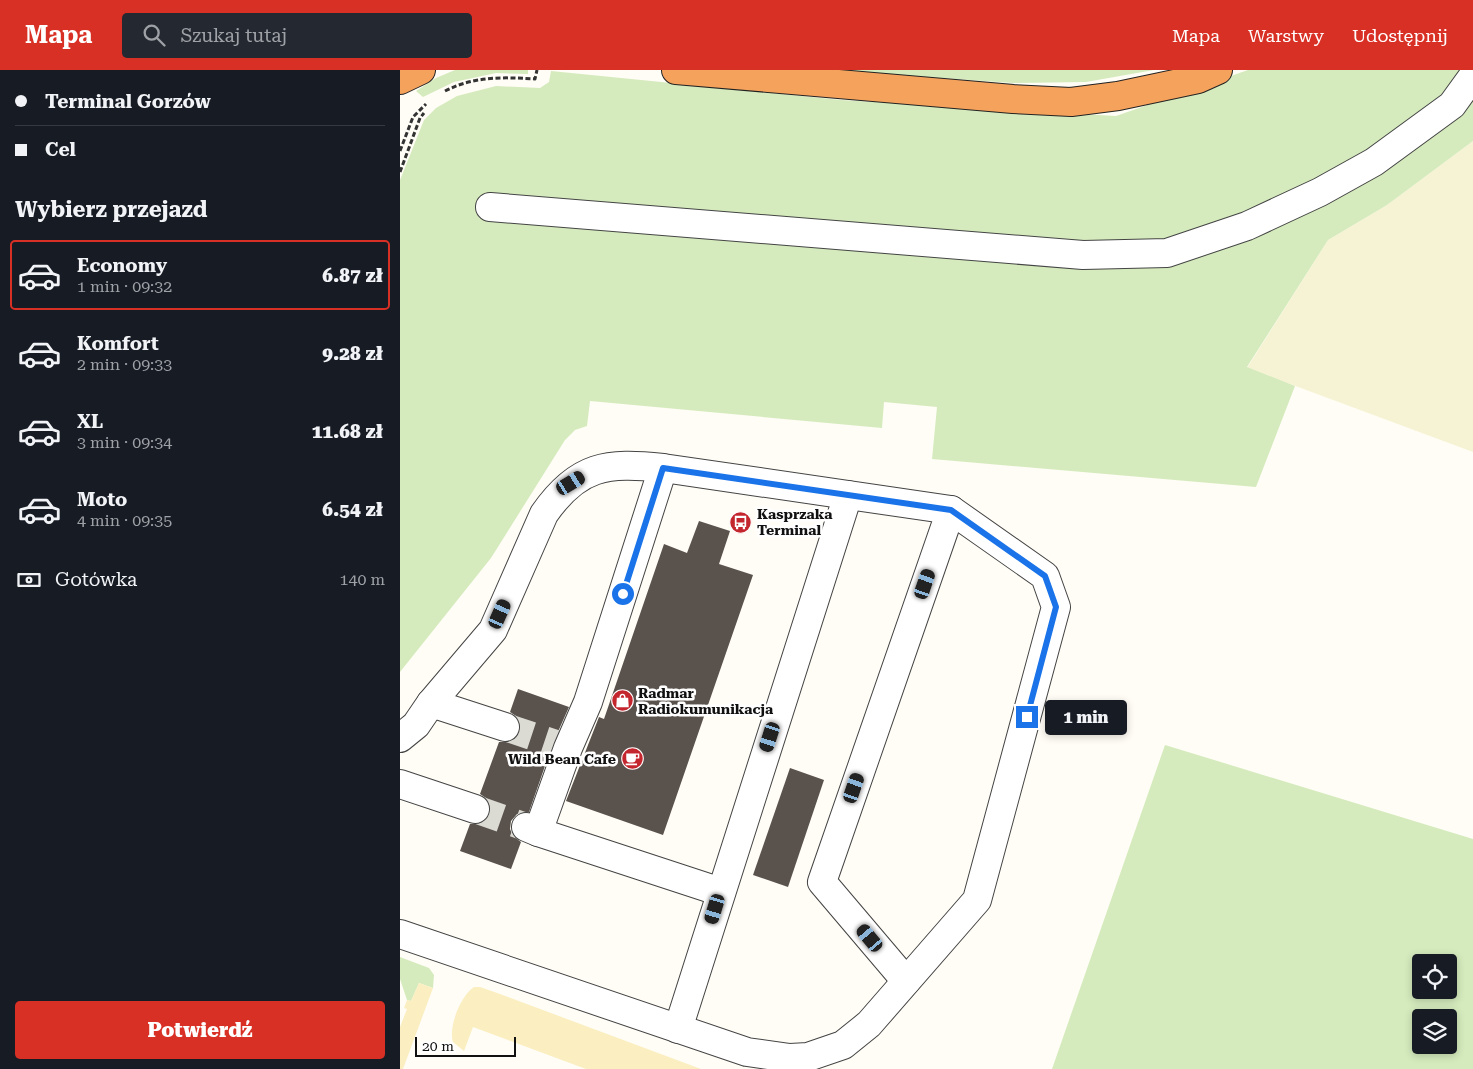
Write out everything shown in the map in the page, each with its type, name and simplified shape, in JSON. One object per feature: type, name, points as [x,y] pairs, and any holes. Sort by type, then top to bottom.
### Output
[{"type":"highway","points":[[400,80],[421,70]]},
{"type":"highway","points":[[676,70],[1013,99],[1070,102],[1118,96],[1198,80],[1218,70]]},
{"type":"lane","points":[[490,208],[1082,255],[1167,252],[1247,226],[1320,192],[1374,162],[1452,105],[1473,76]]},
{"type":"lane","points":[[400,738],[416,725],[431,703],[493,630],[544,514],[556,497],[571,483],[588,472],[606,466],[634,465],[663,468],[951,510],[1045,576],[1056,607],[977,900],[857,1036],[835,1049],[808,1057],[790,1058],[747,1052],[400,934]]},
{"type":"lane","points":[[663,468],[588,702],[562,746],[532,830],[721,892]]},
{"type":"lane","points":[[678,1029],[848,495]]},
{"type":"lane","points":[[906,981],[822,882],[951,510]]},
{"type":"lane","points":[[431,703],[505,726]]},
{"type":"lane","points":[[400,784],[475,809]]},
{"type":"path","points":[[438,95],[456,86],[496,77],[535,79],[536,70]]},
{"type":"path","points":[[400,151],[413,117],[430,99]]},
{"type":"path","points":[[400,172],[420,118],[424,114]]},
{"type":"shaded area","points":[[1473,141],[1473,452],[1247,368],[1328,240],[1387,205]]},
{"type":"green space","points":[[455,70],[528,70],[528,74],[496,73],[454,82],[423,97],[416,91],[436,78]]},
{"type":"green space","points":[[826,70],[1154,70],[1086,82],[1013,83]]},
{"type":"green space","points":[[1248,70],[1473,70],[1473,141],[1387,205],[1328,240],[1247,367],[1295,386],[1256,487],[932,459],[937,407],[884,402],[882,428],[590,401],[587,426],[575,430],[565,440],[491,558],[400,672],[400,180],[424,120],[436,108],[457,96],[496,86],[540,88],[549,82],[551,71],[841,100],[1116,116]]},
{"type":"green space","points":[[1165,745],[1473,839],[1473,1069],[1052,1069]]},
{"type":"green space","points":[[400,957],[429,968],[434,975],[433,988],[419,983],[411,1001],[407,1000],[400,979]]},
{"type":"sand","points":[[419,983],[433,988],[403,1069],[400,1069],[400,1027],[407,1009],[404,1008],[407,1000],[411,1001]]},
{"type":"sand","points":[[474,987],[480,987],[500,994],[701,1069],[586,1069],[473,1027],[464,1051],[453,1042],[452,1028],[460,1004]]},
{"type":"building","points":[[699,521],[730,531],[719,564],[753,575],[663,835],[566,801],[599,717],[604,719],[664,544],[687,553]]},
{"type":"building","points":[[518,689],[569,707],[553,743],[529,812],[517,814],[511,821],[510,829],[513,836],[521,842],[511,869],[460,851],[470,824],[479,824],[486,820],[490,814],[490,805],[486,798],[480,794],[499,742],[509,742],[515,739],[520,732],[520,723],[516,716],[510,712]]},
{"type":"building","points":[[790,768],[824,780],[788,887],[753,875]]},
{"type":"tunnel","points":[[505,727],[556,744]]},
{"type":"tunnel","points":[[475,809],[526,827]]},
{"type":"place","name":"Kasprzaka Terminal","points":[[741,522]]},
{"type":"place","name":"Radmar Radiokumunikacja","points":[[622,701]]},
{"type":"place","name":"Wild Bean Cafe","points":[[632,759]]},
{"type":"route","points":[[623,594],[663,468],[951,510],[1045,576],[1056,607],[1027,717]]}]
